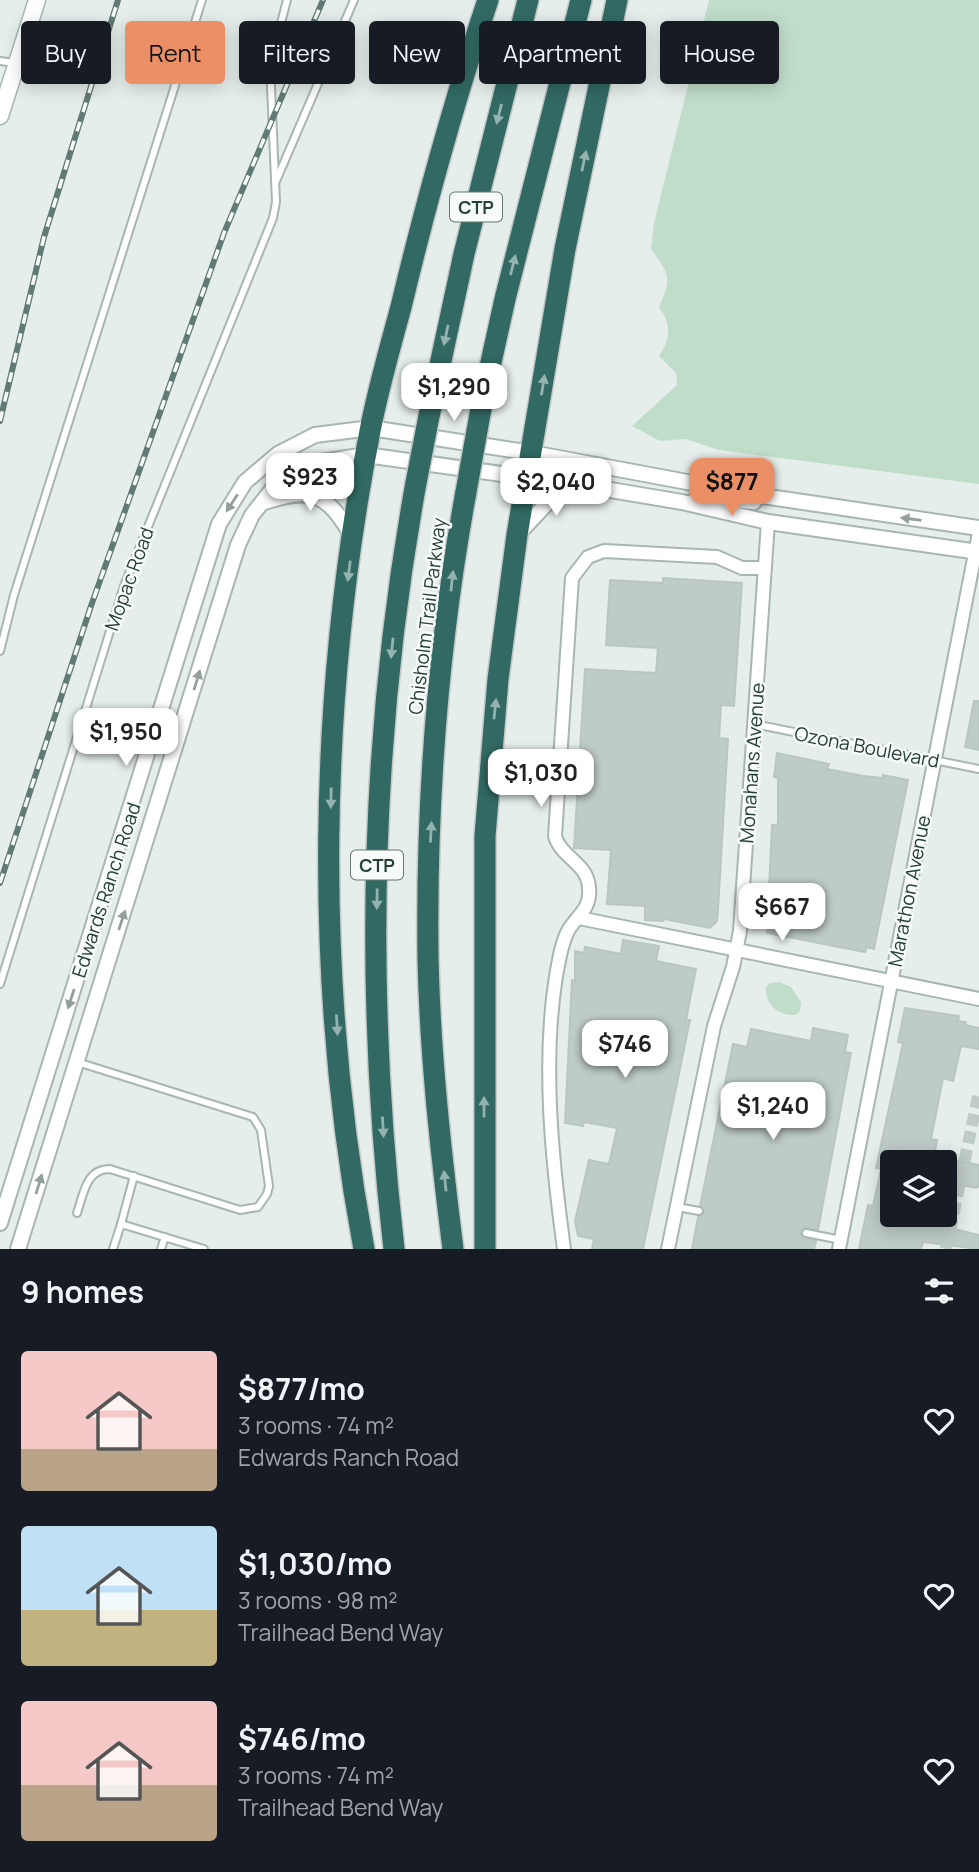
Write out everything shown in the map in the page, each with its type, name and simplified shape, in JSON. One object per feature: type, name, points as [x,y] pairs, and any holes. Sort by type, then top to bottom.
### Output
[{"type":"highway","points":[[364,1249],[350,1169],[340,1077],[331,903],[333,739],[353,538],[371,428],[443,139],[488,0]]},
{"type":"highway","name":"Chisholm Trail Parkway","points":[[394,1249],[380,1073],[377,850],[387,693],[399,585],[429,416],[461,266],[528,0]]},
{"type":"highway","name":"Chisholm Trail Parkway","points":[[453,1249],[436,1088],[428,959],[429,884],[440,690],[456,549],[482,403],[505,299],[580,0]]},
{"type":"highway","points":[[485,1249],[486,815],[498,679],[517,535],[565,249],[617,0]]},
{"type":"main road","points":[[1,108],[37,0]]},
{"type":"street","name":"Edwards Ranch Road","points":[[0,1223],[219,524],[245,482],[278,454],[315,435],[371,428],[532,453],[762,496],[979,531]]},
{"type":"street","name":"Edwards Ranch Road","points":[[18,1249],[238,545],[261,503],[275,486],[299,470],[346,456],[366,455],[587,486],[682,502],[768,522],[977,552]]},
{"type":"street","points":[[517,535],[551,499],[587,486]]},
{"type":"street","points":[[261,503],[302,493],[318,497],[337,509],[353,538]]},
{"type":"street","points":[[682,502],[720,499],[751,503],[762,496]]},
{"type":"street","points":[[768,522],[776,511],[786,508],[838,508]]},
{"type":"street","name":"Monahans Avenue","points":[[668,1249],[714,1026],[736,950],[768,522]]},
{"type":"street","name":"Marathon Avenue","points":[[840,1245],[979,531]]},
{"type":"street","points":[[564,1249],[551,1108],[552,1004],[563,943],[589,902],[587,878],[580,865],[561,850],[555,836],[572,578],[588,557],[604,551],[717,557],[742,568],[765,568]]},
{"type":"street","points":[[579,918],[979,999]]},
{"type":"lane","points":[[0,651],[14,595],[202,0]]},
{"type":"lane","name":"Mopac Road","points":[[0,984],[124,586],[267,236],[276,202],[270,65],[287,0]]},
{"type":"lane","name":"Mopac Road","points":[[276,183],[354,0]]},
{"type":"lane","points":[[0,61],[17,63]]},
{"type":"lane","name":"Ozona Boulevard","points":[[754,724],[979,769]]},
{"type":"lane","points":[[77,1062],[246,1114],[261,1130],[269,1186],[264,1201],[250,1210],[240,1210],[110,1169],[98,1170],[90,1176],[77,1213]]},
{"type":"lane","points":[[113,1249],[134,1176]]},
{"type":"lane","points":[[677,1207],[699,1211]]},
{"type":"lane","points":[[121,1223],[204,1249]]},
{"type":"lane","points":[[806,1233],[840,1245]]},
{"type":"lane","points":[[161,1249],[165,1237]]},
{"type":"green space","points":[[709,0],[979,0],[979,484],[719,450],[686,439],[660,441],[632,426],[677,385],[676,373],[659,356],[666,343],[668,331],[666,319],[659,307],[666,289],[667,277],[651,249],[654,223],[688,84],[779,84],[779,21],[704,21]]},
{"type":"green space","points":[[779,982],[791,987],[801,1002],[800,1011],[796,1015],[784,1014],[768,1000],[766,988],[770,983]]},
{"type":"building","points":[[663,578],[742,583],[734,706],[721,705],[719,738],[728,739],[717,921],[710,928],[664,919],[645,920],[645,906],[607,904],[611,850],[574,848],[585,669],[656,673],[658,648],[606,645],[610,580],[663,583]]},
{"type":"building","points":[[974,701],[979,701],[979,750],[965,747]]},
{"type":"building","points":[[777,753],[829,764],[827,769],[908,780],[874,949],[867,947],[865,952],[767,933],[772,825],[777,825],[778,822],[778,778],[774,777]]},
{"type":"building","points":[[623,940],[659,946],[656,961],[696,969],[686,1020],[690,1020],[643,1249],[592,1249],[594,1239],[578,1236],[575,1221],[589,1160],[609,1164],[617,1128],[584,1122],[583,1126],[565,1123],[572,980],[575,981],[575,951],[584,953],[585,947],[621,954]]},
{"type":"building","points":[[905,1008],[959,1016],[958,1021],[979,1028],[979,1049],[961,1046],[953,1081],[943,1078],[931,1139],[937,1140],[935,1150],[880,1150],[880,1169],[876,1168],[903,1043],[898,1042]]},
{"type":"building","points":[[813,1028],[848,1035],[845,1052],[851,1053],[818,1230],[805,1227],[800,1233],[803,1238],[816,1241],[814,1249],[692,1249],[698,1217],[704,1213],[700,1206],[733,1044],[747,1047],[751,1029],[811,1041]]},
{"type":"building","points":[[957,1160],[979,1165],[979,1186],[976,1188],[957,1184]]},
{"type":"building","points":[[880,1174],[880,1227],[946,1227],[979,1235],[979,1249],[923,1242],[921,1249],[859,1249],[868,1205],[873,1206]]},
{"type":"tunnel","points":[[946,1249],[979,1092]]},
{"type":"railway","points":[[0,421],[44,237],[118,0]]},
{"type":"railway","points":[[0,883],[91,606],[224,233],[323,0]]}]
